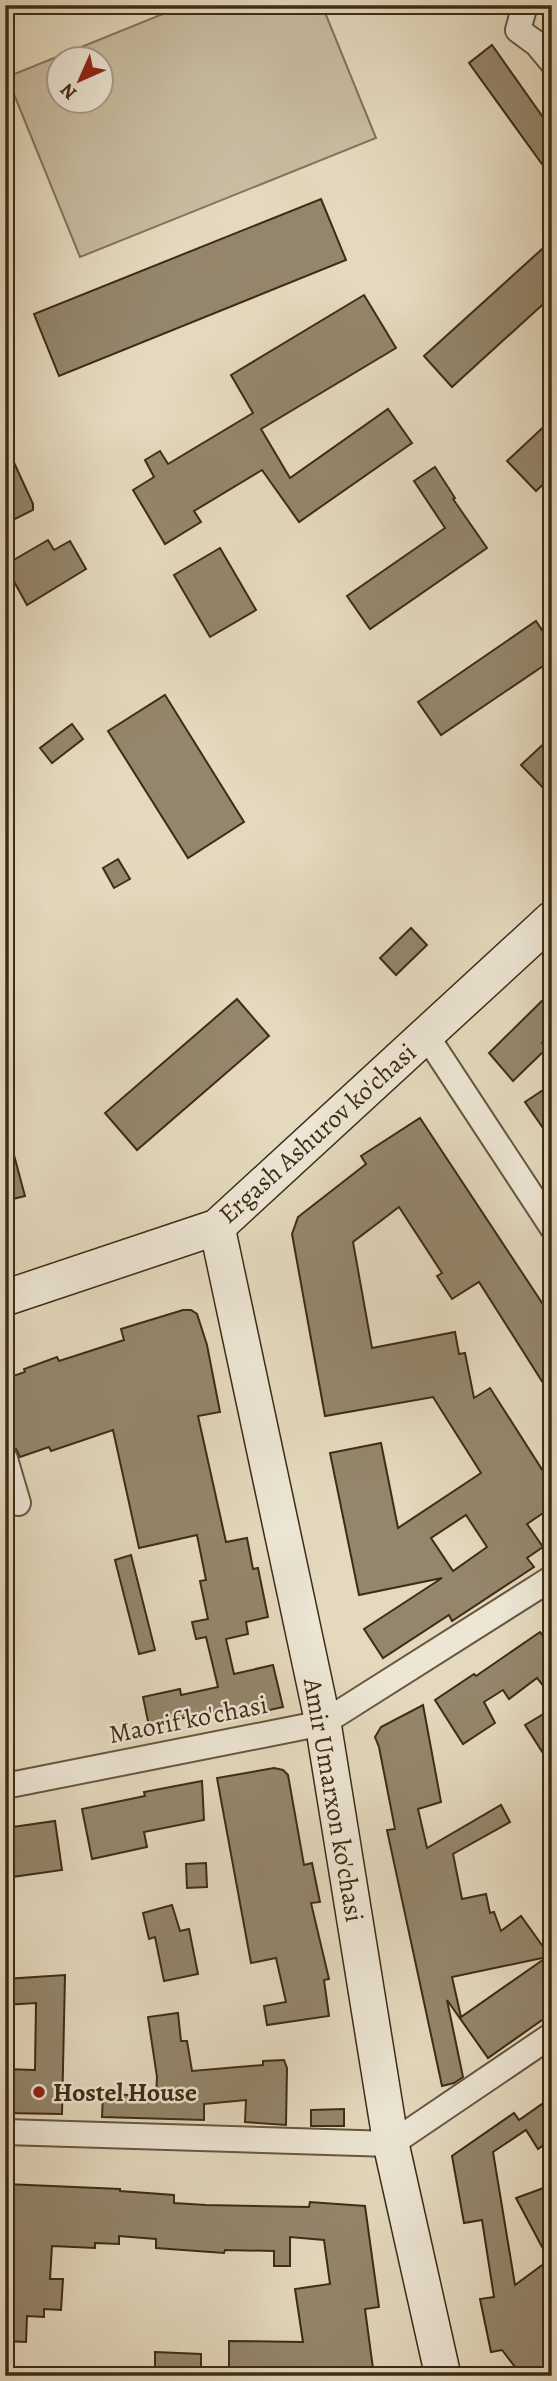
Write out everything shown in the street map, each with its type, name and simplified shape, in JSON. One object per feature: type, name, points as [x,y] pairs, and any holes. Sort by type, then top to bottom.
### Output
[{"type":"street","points":[[525,5],[518,30],[537,44],[552,62]]},
{"type":"street","name":"Ergash Ashurov ko'chasi","points":[[5,1298],[217,1227],[552,919]]},
{"type":"street","points":[[426,1035],[552,1227]]},
{"type":"street","name":"Amir Umarxon ko'chasi","points":[[217,1227],[323,1723],[391,2144],[443,2376]]},
{"type":"street","points":[[5,1459],[18,1503]]},
{"type":"street","name":"Maorif ko'chasi","points":[[5,1786],[323,1723],[552,1578]]},
{"type":"street","points":[[5,2132],[391,2144],[552,2035]]},
{"type":"shaded area","points":[[185,5],[322,5],[376,138],[80,257],[7,77],[46,61],[46,116],[116,116],[116,46],[84,46]]},
{"type":"building","points":[[492,45],[552,130],[552,178],[469,63]]},
{"type":"building","points":[[321,199],[346,260],[59,376],[34,314]]},
{"type":"building","points":[[552,240],[552,296],[452,387],[424,356]]},
{"type":"building","points":[[364,295],[396,348],[261,429],[290,478],[388,409],[412,443],[299,522],[262,470],[194,511],[201,522],[165,544],[133,490],[154,477],[145,460],[160,451],[168,464],[253,413],[231,375]]},
{"type":"building","points":[[552,419],[552,476],[536,491],[507,461]]},
{"type":"building","points":[[5,443],[33,504],[33,510],[15,519],[5,498]]},
{"type":"building","points":[[435,467],[455,498],[453,499],[487,548],[370,629],[347,596],[445,528],[414,481]]},
{"type":"building","points":[[48,540],[54,550],[70,541],[86,569],[27,605],[5,565]]},
{"type":"building","points":[[220,548],[256,610],[210,637],[174,575]]},
{"type":"building","points":[[536,621],[552,645],[552,660],[441,735],[418,702]]},
{"type":"building","points":[[165,695],[244,822],[188,858],[108,731]]},
{"type":"building","points":[[72,724],[83,739],[52,763],[40,748]]},
{"type":"building","points":[[552,736],[552,797],[521,765]]},
{"type":"building","points":[[118,859],[130,879],[114,888],[103,868]]},
{"type":"building","points":[[411,928],[427,945],[396,975],[380,958]]},
{"type":"building","points":[[552,991],[552,1034],[542,1043],[547,1048],[513,1081],[489,1053]]},
{"type":"building","points":[[237,999],[269,1036],[137,1150],[105,1113]]},
{"type":"building","points":[[552,1084],[552,1141],[525,1102]]},
{"type":"building","points":[[420,1118],[552,1318],[552,1397],[479,1282],[452,1299],[437,1276],[442,1273],[399,1207],[353,1242],[372,1348],[455,1332],[459,1354],[465,1353],[474,1398],[490,1388],[543,1471],[552,1465],[552,1507],[527,1524],[543,1547],[527,1558],[534,1567],[452,1621],[449,1615],[383,1658],[364,1629],[442,1578],[359,1595],[330,1453],[381,1443],[398,1528],[481,1473],[433,1397],[325,1416],[292,1234],[298,1217],[366,1164],[361,1156]],"holes":[[[466,1515],[487,1547],[453,1571],[431,1538]]]},
{"type":"building","points":[[5,1144],[11,1144],[25,1196],[5,1201]]},
{"type":"building","points":[[191,1310],[197,1314],[207,1345],[220,1412],[198,1416],[226,1542],[247,1538],[253,1569],[258,1568],[268,1617],[246,1622],[248,1634],[226,1639],[234,1674],[273,1665],[283,1707],[234,1718],[231,1707],[149,1726],[143,1697],[180,1689],[181,1695],[218,1687],[206,1637],[196,1639],[192,1622],[208,1619],[200,1581],[206,1580],[197,1535],[139,1548],[113,1430],[51,1451],[49,1447],[20,1457],[16,1449],[5,1442],[5,1379],[57,1357],[59,1361],[124,1340],[121,1329]]},
{"type":"building","points":[[131,1555],[155,1650],[139,1654],[115,1560]]},
{"type":"building","points":[[540,1632],[552,1648],[552,1697],[537,1678],[509,1699],[503,1690],[484,1702],[495,1723],[463,1744],[435,1700],[474,1674],[476,1676]]},
{"type":"building","points":[[423,1705],[441,1802],[418,1809],[427,1848],[501,1805],[510,1822],[453,1854],[462,1899],[486,1894],[490,1913],[494,1912],[501,1931],[521,1916],[549,1955],[552,1953],[552,2013],[488,2058],[447,2000],[463,2077],[442,2086],[387,1830],[395,1829],[375,1737],[381,1727]],"holes":[[[547,1957],[461,2017],[452,1977]]]},
{"type":"building","points":[[552,1709],[552,1767],[525,1725]]},
{"type":"building","points":[[274,1768],[283,1770],[288,1775],[304,1865],[312,1863],[320,1902],[311,1903],[329,1979],[324,1980],[329,2016],[267,2025],[264,2006],[286,2002],[276,1958],[251,1963],[217,1778]]},
{"type":"building","points":[[202,1781],[204,1820],[144,1832],[147,1847],[92,1859],[82,1809],[145,1796],[144,1792]]},
{"type":"building","points":[[55,1821],[62,1870],[5,1878],[5,1828]]},
{"type":"building","points":[[206,1863],[207,1887],[187,1888],[186,1864]]},
{"type":"building","points":[[172,1905],[180,1931],[189,1929],[198,1974],[164,1981],[155,1937],[149,1939],[143,1913]]},
{"type":"building","points":[[65,1975],[62,2114],[5,2113],[5,2069],[35,2070],[36,2003],[5,2005],[5,1979]]},
{"type":"building","points":[[178,2013],[181,2041],[187,2041],[192,2071],[263,2065],[263,2061],[284,2060],[287,2068],[286,2125],[245,2122],[246,2100],[204,2104],[204,2120],[102,2117],[103,2094],[156,2096],[157,2077],[148,2017]]},
{"type":"building","points":[[552,2097],[552,2139],[538,2149],[526,2130],[493,2152],[515,2285],[549,2260],[516,2198],[552,2185],[552,2361],[531,2376],[522,2376],[502,2350],[491,2352],[480,2299],[494,2297],[482,2220],[464,2223],[452,2156],[514,2113],[519,2120]]},
{"type":"building","points":[[344,2109],[344,2126],[311,2126],[311,2110]]},
{"type":"building","points":[[5,2184],[120,2189],[174,2195],[174,2203],[206,2205],[309,2207],[310,2202],[365,2206],[379,2307],[365,2309],[374,2376],[265,2376],[265,2368],[229,2368],[229,2341],[303,2342],[295,2289],[330,2284],[324,2240],[290,2237],[290,2266],[274,2266],[274,2251],[225,2250],[224,2253],[156,2248],[156,2239],[119,2236],[119,2244],[95,2243],[95,2248],[52,2246],[50,2279],[63,2279],[61,2310],[44,2309],[44,2317],[27,2316],[26,2342],[5,2341],[5,2304],[11,2304],[13,2231],[5,2231]]},
{"type":"building","points":[[155,2352],[201,2354],[201,2376],[155,2376]]},
{"type":"place","name":"Hostel House","points":[[39,2092]]}]
